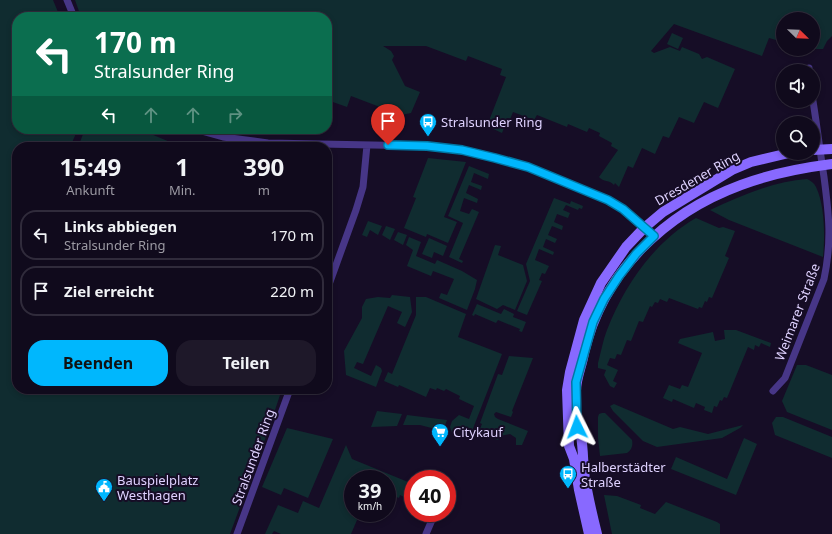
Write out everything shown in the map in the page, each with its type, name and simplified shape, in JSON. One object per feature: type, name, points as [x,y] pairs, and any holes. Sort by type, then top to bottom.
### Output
[{"type":"street","points":[[67,0],[72,12]]},
{"type":"street","points":[[211,134],[224,138],[259,142]]},
{"type":"street","points":[[332,144],[444,147],[528,167],[608,200],[623,209],[654,236]]},
{"type":"street","points":[[332,277],[360,198],[363,186],[367,145]]},
{"type":"street","points":[[820,150],[832,149]]},
{"type":"street","points":[[820,155],[827,165]]},
{"type":"street","name":"Dresdener Ring","points":[[589,534],[574,459],[569,446],[567,415],[568,380],[584,320],[599,288],[610,269],[626,247],[644,228],[675,204],[732,170],[750,162],[776,156]]},
{"type":"street","name":"Dresdener Ring","points":[[597,534],[586,480],[580,434],[576,423],[576,382],[593,322],[604,299],[636,254],[654,236],[686,212],[726,190],[770,175],[827,165]]},
{"type":"street","name":"Weimarer Straße","points":[[773,391],[785,378],[828,265],[832,244],[827,165]]},
{"type":"street","name":"Stralsunder Ring","points":[[237,534],[288,394]]},
{"type":"street","points":[[426,534],[431,522]]},
{"type":"green space","points":[[0,0],[53,0],[58,12],[12,12],[12,134],[76,134],[72,142],[12,142],[12,394],[280,394],[230,534],[0,534]]},
{"type":"green space","points":[[75,0],[832,0],[832,36],[827,41],[823,49],[820,49],[820,12],[776,12],[776,40],[769,38],[762,56],[674,24],[651,51],[654,53],[670,47],[680,51],[682,47],[699,54],[702,59],[707,57],[735,69],[718,108],[704,102],[694,123],[679,117],[669,138],[663,136],[655,154],[642,148],[633,168],[628,166],[619,187],[615,183],[614,185],[611,182],[602,180],[599,177],[618,150],[611,146],[612,143],[599,136],[600,133],[589,128],[587,132],[568,124],[567,127],[537,115],[534,120],[513,112],[507,127],[504,128],[502,133],[487,126],[506,77],[500,75],[502,69],[468,56],[466,61],[426,46],[383,46],[391,51],[394,56],[392,60],[405,86],[420,92],[411,113],[401,115],[351,96],[347,107],[332,102],[332,12],[79,12]]},
{"type":"green space","points":[[672,33],[683,38],[678,49],[667,44]]},
{"type":"green space","points":[[83,134],[151,134],[170,142],[80,142]]},
{"type":"green space","points":[[428,158],[466,162],[444,217],[457,222],[448,243],[427,234],[426,237],[404,228],[416,198],[413,197]]},
{"type":"green space","points":[[469,166],[489,174],[488,179],[474,173],[471,182],[482,186],[481,190],[469,185],[466,193],[478,199],[477,203],[464,198],[460,211],[469,214],[472,209],[479,212],[459,259],[463,261],[462,263],[449,257],[463,223],[448,216]]},
{"type":"green space","points":[[807,179],[815,186],[823,212],[823,257],[729,220],[710,210],[770,186],[795,180]]},
{"type":"green space","points":[[554,198],[570,204],[571,201],[583,206],[582,209],[579,208],[578,210],[566,205],[563,210],[570,213],[568,218],[557,214],[554,222],[563,226],[562,230],[552,226],[548,235],[557,239],[555,243],[546,239],[543,247],[554,252],[553,255],[539,249],[535,260],[549,266],[545,274],[542,273],[539,280],[542,281],[527,315],[517,311],[530,281],[526,264]]},
{"type":"green space","points":[[696,218],[719,228],[723,227],[735,231],[725,256],[729,258],[712,298],[709,297],[707,302],[705,301],[702,308],[699,307],[698,309],[669,298],[667,302],[660,299],[658,303],[655,302],[652,307],[650,306],[643,322],[639,321],[631,341],[627,340],[621,355],[617,354],[615,359],[610,358],[607,365],[618,370],[613,381],[617,383],[614,388],[610,386],[604,375],[606,370],[598,368],[598,363],[604,338],[622,297],[642,266],[654,252],[667,239]]},
{"type":"green space","points":[[368,221],[382,226],[378,235],[370,230],[367,237],[362,235]]},
{"type":"green space","points":[[386,226],[395,229],[390,240],[382,235]]},
{"type":"green space","points":[[398,232],[407,235],[403,245],[394,240]]},
{"type":"green space","points":[[409,237],[421,242],[416,256],[435,264],[437,260],[462,271],[477,280],[467,310],[439,298],[441,293],[447,295],[454,279],[433,271],[431,276],[407,266],[413,250],[406,245]]},
{"type":"green space","points":[[429,238],[447,246],[443,256],[434,252],[432,258],[422,254]]},
{"type":"green space","points":[[495,245],[501,246],[498,255],[523,265],[527,281],[515,310],[503,305],[497,309],[476,299]]},
{"type":"green space","points":[[392,295],[410,297],[412,312],[405,327],[397,323],[402,312],[388,306],[363,364],[357,362],[354,368],[371,376],[376,365],[381,368],[382,371],[376,387],[346,375],[344,351],[362,318],[362,307],[366,299],[378,297],[390,298]]},
{"type":"green space","points":[[416,297],[426,297],[466,314],[458,337],[502,354],[472,431],[465,428],[459,431],[456,429],[452,433],[450,427],[452,421],[459,415],[469,419],[474,406],[459,399],[460,396],[446,389],[444,391],[437,388],[436,390],[430,388],[426,397],[399,385],[398,387],[384,381],[388,372],[392,374],[416,315]]},
{"type":"green space","points":[[477,304],[501,314],[504,309],[514,314],[513,317],[526,322],[522,332],[519,331],[520,329],[498,320],[496,323],[475,314],[474,316],[472,315]]},
{"type":"green space","points":[[724,330],[736,330],[771,343],[770,347],[761,343],[759,347],[755,345],[754,350],[748,347],[727,398],[724,397],[722,401],[720,400],[717,407],[714,406],[712,413],[704,410],[705,407],[696,403],[694,408],[673,399],[672,402],[663,398],[669,385],[680,389],[682,385],[688,387],[702,353],[678,343],[680,339],[713,332],[715,341],[725,339]]},
{"type":"green space","points":[[509,356],[533,358],[511,417],[496,412],[494,414],[498,419],[528,431],[522,445],[516,445],[516,438],[510,434],[500,436],[498,440],[478,433],[482,424],[480,423],[498,374],[502,375]]},
{"type":"green space","points":[[797,365],[806,365],[832,375],[832,430],[787,412],[782,401]]},
{"type":"green space","points":[[614,404],[673,429],[680,427],[708,434],[743,425],[722,438],[657,447],[643,441],[613,411],[610,406]]},
{"type":"green space","points":[[377,411],[402,414],[397,426],[371,427]]},
{"type":"green space","points":[[605,413],[632,440],[632,447],[627,453],[600,456],[598,417],[599,414]]},
{"type":"green space","points":[[407,415],[447,420],[443,431],[420,425],[403,425]]},
{"type":"green space","points":[[776,417],[783,417],[832,437],[832,458],[775,435],[772,423]]},
{"type":"green space","points":[[287,428],[333,439],[308,498],[284,488],[281,495],[262,487]]},
{"type":"green space","points":[[744,438],[757,444],[736,495],[671,469],[676,457],[727,479]]},
{"type":"green space","points":[[346,445],[352,459],[379,470],[344,470],[344,522],[356,522],[351,534],[281,534],[274,531],[272,534],[265,534],[278,505],[298,513],[303,501],[319,508]]},
{"type":"green space","points":[[396,477],[404,480],[404,497],[400,495],[399,498],[396,497]]},
{"type":"green space","points":[[604,495],[617,496],[641,505],[640,508],[655,514],[666,502],[717,522],[720,524],[720,534],[612,534]]},
{"type":"place","name":"Stralsunder Ring","points":[[428,137]]},
{"type":"place","name":"Citykauf","points":[[440,447]]},
{"type":"place","name":"Halberstädter Straße","points":[[568,489]]},
{"type":"place","name":"Bauspielplatz Westhagen","points":[[104,502]]},
{"type":"route","points":[[388,145],[444,147],[462,150],[528,167],[608,200],[623,209],[654,236],[636,254],[619,276],[604,299],[593,322],[576,382],[577,427]]}]
